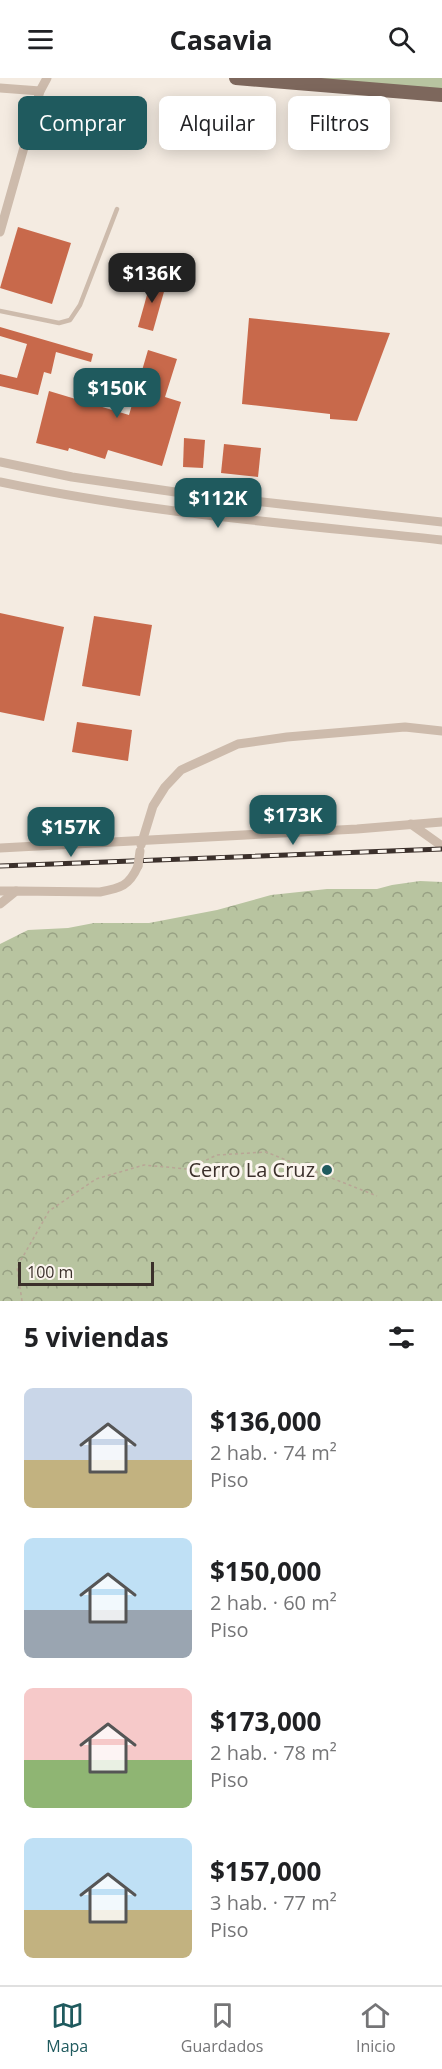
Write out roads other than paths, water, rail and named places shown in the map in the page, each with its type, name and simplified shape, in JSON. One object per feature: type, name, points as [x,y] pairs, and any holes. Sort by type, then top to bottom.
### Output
[{"type":"main road","points":[[236,78],[442,95]]},
{"type":"street","points":[[0,232],[40,91],[47,78]]},
{"type":"street","points":[[0,88],[40,91]]},
{"type":"street","points":[[0,462],[72,477],[442,522]]},
{"type":"street","points":[[66,496],[72,477]]},
{"type":"street","points":[[0,482],[66,496],[172,511],[442,540]]},
{"type":"street","points":[[253,519],[256,501]]},
{"type":"street","points":[[423,538],[425,520]]},
{"type":"street","points":[[0,891],[100,892],[123,886],[132,879],[138,866],[142,839],[153,806],[165,787],[181,770],[237,744],[287,737],[405,727],[442,731]]},
{"type":"street","points":[[0,848],[357,829],[442,822]]},
{"type":"street","points":[[411,824],[442,846]]},
{"type":"street","points":[[0,904],[16,891]]},
{"type":"lane","points":[[0,310],[59,324],[70,320],[80,305],[117,209]]},
{"type":"railway","points":[[0,866],[442,849]]},
{"type":"place","name":"Cerro La Cruz","points":[[327,1170]]}]
